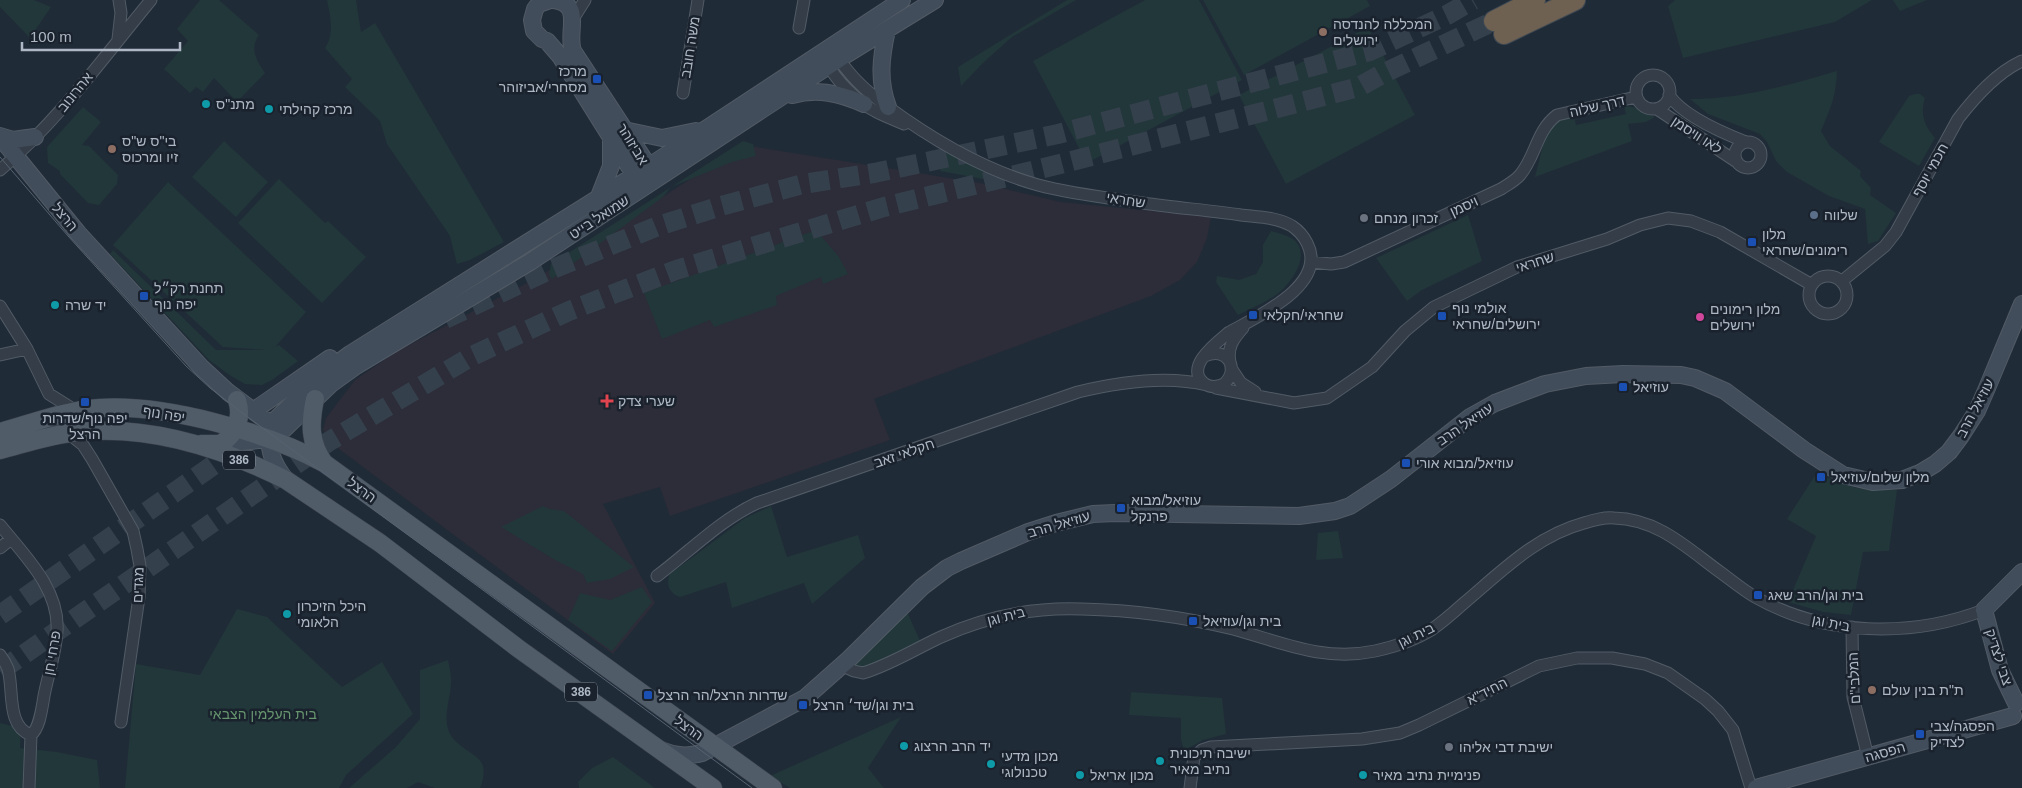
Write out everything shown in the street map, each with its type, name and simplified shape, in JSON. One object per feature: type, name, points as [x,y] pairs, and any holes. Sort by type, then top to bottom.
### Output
[{"type":"highway","points":[[1535,0],[1499,27],[1575,0]]},
{"type":"main road","points":[[316,399],[312,416],[312,441],[324,463]]},
{"type":"main road","points":[[191,444],[221,444],[243,419],[237,400]]},
{"type":"main road","name":"יפה נוף","points":[[0,432],[76,412],[101,408],[174,414],[211,422],[243,419],[274,432],[299,450],[324,463]]},
{"type":"main road","name":"יפה נוף","points":[[0,450],[68,433],[106,431],[144,433],[191,444],[244,462],[286,480]]},
{"type":"main road","name":"הרצל","points":[[324,463],[773,788]]},
{"type":"main road","name":"386","points":[[286,480],[380,543],[519,648],[712,788]]},
{"type":"street","points":[[118,39],[121,13],[119,0]]},
{"type":"street","name":"אהרונוב","points":[[0,170],[16,157],[58,113],[151,0]]},
{"type":"street","name":"אביזוהר","points":[[524,0],[532,15],[534,31],[542,39],[548,41],[617,133],[650,184]]},
{"type":"street","name":"אביזוהר","points":[[532,15],[539,4],[552,0],[560,0],[568,8],[572,25],[570,39],[572,51],[617,133]]},
{"type":"street","points":[[548,41],[558,41],[572,25],[585,0]]},
{"type":"street","name":"משה חובב","points":[[683,93],[698,0]]},
{"type":"street","points":[[799,28],[804,0]]},
{"type":"street","name":"שמואל בייט","points":[[274,432],[316,399],[331,384],[356,366],[530,262],[785,96],[902,0]]},
{"type":"street","name":"שמואל בייט","points":[[274,432],[322,376],[350,354],[713,126],[831,59],[887,30],[935,0]]},
{"type":"street","points":[[887,30],[880,77],[888,107]]},
{"type":"street","name":"שחראי","points":[[831,59],[845,86],[875,112],[930,136],[999,172],[1039,185],[1143,203],[1270,218],[1293,227],[1302,235],[1311,253],[1311,262]]},
{"type":"street","name":"שחראי","points":[[831,59],[888,107],[930,136]]},
{"type":"street","name":"חכמי יוסף","points":[[1842,281],[1885,246],[1896,232],[1958,119],[1968,106],[2000,75],[2022,61]]},
{"type":"street","points":[[1653,75],[1663,78],[1670,95],[1665,104],[1657,109],[1646,108],[1642,105],[1636,97],[1636,92],[1640,82],[1653,75]]},
{"type":"street","points":[[785,96],[807,92],[828,92],[864,104]]},
{"type":"street","name":"לאו וויסמן","points":[[1670,95],[1678,106],[1690,114],[1746,142]]},
{"type":"street","name":"דרך שלוה","points":[[1557,115],[1636,97]]},
{"type":"street","name":"לאו וויסמן","points":[[1657,109],[1737,162]]},
{"type":"street","name":"ויסמן","points":[[1311,262],[1331,264],[1344,262],[1506,185],[1520,175],[1542,131],[1549,121],[1557,115]]},
{"type":"street","points":[[598,199],[611,166],[612,151],[617,133],[662,138],[688,134],[713,126]]},
{"type":"street","points":[[0,137],[13,140],[35,137]]},
{"type":"street","name":"הרצל","points":[[0,137],[87,244],[201,367],[237,400]]},
{"type":"street","points":[[1746,142],[1754,144],[1760,149],[1761,158],[1757,166],[1748,169],[1740,166],[1737,162],[1736,150],[1746,142]]},
{"type":"street","name":"שחראי","points":[[1172,379],[1278,400],[1306,403],[1327,398],[1372,367],[1405,331],[1434,307],[1517,267],[1606,239],[1654,220],[1677,218],[1703,225],[1736,240],[1812,285]]},
{"type":"street","points":[[1172,379],[1182,375],[1224,337],[1295,291],[1308,272],[1311,262]]},
{"type":"street","points":[[1829,276],[1842,281],[1846,287],[1847,300],[1843,308],[1831,314],[1825,314],[1814,308],[1809,296],[1812,285],[1816,280],[1829,276]]},
{"type":"street","name":"עוזיאל הרב","points":[[841,665],[933,578],[961,561],[1028,532],[1078,517],[1115,513],[1299,516],[1335,511],[1364,497],[1470,417],[1495,403],[1545,384],[1586,376],[1660,374],[1695,378],[1725,391],[1804,450],[1843,475],[1873,482],[1902,480],[1920,473],[1934,464],[1949,452],[1962,436],[1977,411],[2022,304]]},
{"type":"street","points":[[0,306],[27,349],[49,394],[48,409],[38,422]]},
{"type":"street","points":[[1230,365],[1221,354],[1210,354],[1203,358],[1198,375],[1210,386],[1224,384],[1228,380],[1230,365],[1228,355],[1231,343],[1250,321]]},
{"type":"street","points":[[243,419],[324,362],[395,326]]},
{"type":"street","points":[[0,355],[27,349]]},
{"type":"street","name":"שחראי","points":[[1230,365],[1241,383],[1256,393],[1278,400]]},
{"type":"street","name":"חקלאי זאב","points":[[657,576],[714,530],[757,503],[1078,392],[1098,387],[1172,379]]},
{"type":"street","points":[[49,394],[76,412]]},
{"type":"street","points":[[243,419],[274,432]]},
{"type":"street","points":[[92,458],[93,444],[106,431]]},
{"type":"street","points":[[221,444],[274,432]]},
{"type":"street","points":[[274,432],[273,462],[286,480]]},
{"type":"street","name":"מגדים","points":[[68,433],[83,445],[92,458],[133,532],[140,566],[139,597],[121,722]]},
{"type":"street","name":"בית וגן","points":[[841,665],[863,673],[965,627],[1036,609],[1126,612],[1184,620],[1232,629],[1318,653],[1340,655],[1378,651],[1431,630],[1520,555],[1557,532],[1596,520],[1613,517],[1632,520],[1664,530],[1755,596],[1775,606],[1814,620],[1872,630],[1913,628],[1957,620],[1984,610],[2022,572]]},
{"type":"street","name":"פרחי חן","points":[[0,525],[38,573],[53,602],[57,616],[57,632],[39,718],[31,735],[29,788]]},
{"type":"street","points":[[0,548],[11,539]]},
{"type":"street","name":"צבי לצדיק","points":[[1984,610],[2000,670],[2018,711]]},
{"type":"street","name":"המלבי\"ם","points":[[1852,627],[1853,697],[1868,757]]},
{"type":"street","points":[[0,655],[8,669],[10,694],[17,722],[23,731],[31,735]]},
{"type":"street","name":"החיד\"א","points":[[1190,788],[1194,757],[1202,750],[1211,747],[1362,739],[1400,733],[1539,666],[1577,658],[1612,658],[1646,664],[1668,674],[1706,699],[1733,730],[1751,788]]},
{"type":"street","points":[[657,748],[672,754],[688,756],[702,753],[711,744],[766,719],[805,698],[841,665]]},
{"type":"street","name":"הפסגה","points":[[1756,788],[1868,757],[2018,711]]},
{"type":"shaded area","name":"שערי צדק","points":[[743,145],[980,183],[1061,202],[1211,217],[1207,238],[1197,262],[1180,280],[1151,296],[874,399],[890,440],[670,516],[660,487],[603,504],[655,603],[613,654],[331,443],[323,430],[326,418],[355,380],[396,352],[540,276]]},
{"type":"green space","points":[[0,0],[34,0],[51,7],[30,38],[0,7]]},
{"type":"green space","points":[[200,0],[219,0],[259,35],[254,50],[265,73],[237,102],[214,78],[203,92],[196,87],[190,93],[164,69],[188,41],[177,29]]},
{"type":"green space","points":[[327,0],[356,0],[361,32],[375,23],[504,242],[470,260],[457,264],[450,236],[387,144],[380,121],[345,87],[352,79],[325,48],[331,30]]},
{"type":"green space","points":[[1067,0],[1076,0],[1012,37],[961,86],[958,67]]},
{"type":"green space","points":[[1145,0],[1199,0],[1242,80],[1087,163],[1033,61]]},
{"type":"green space","points":[[1203,0],[1367,0],[1370,6],[1244,75]]},
{"type":"green space","points":[[1675,0],[1872,0],[1835,22],[1683,58],[1668,6]]},
{"type":"green space","points":[[1893,0],[1927,0],[1900,11]]},
{"type":"green space","points":[[1368,27],[1415,115],[1286,184],[1239,95]]},
{"type":"green space","points":[[1837,71],[1832,102],[1821,131],[1830,146],[1861,171],[1860,176],[1871,188],[1870,195],[1896,213],[1878,241],[1868,244],[1865,209],[1829,196],[1787,172],[1776,161],[1767,142],[1760,134],[1708,114],[1690,99],[1746,94]]},
{"type":"green space","points":[[1920,94],[1925,98],[1924,119],[1928,129],[1935,138],[1919,166],[1879,142],[1909,96]]},
{"type":"green space","points":[[1624,106],[1633,107],[1655,117],[1646,122],[1628,124],[1632,141],[1535,177],[1544,141],[1558,121],[1574,114],[1576,125],[1626,114]]},
{"type":"green space","points":[[83,107],[101,122],[82,145],[89,146],[118,175],[117,184],[99,205],[88,203],[60,174],[60,171],[48,163],[47,147]]},
{"type":"green space","points":[[224,141],[268,182],[236,217],[192,177]]},
{"type":"green space","points":[[743,141],[753,144],[756,156],[732,162],[672,187]]},
{"type":"green space","points":[[945,151],[979,167],[994,181],[940,171]]},
{"type":"green space","points":[[279,179],[325,223],[328,221],[366,257],[322,303],[238,223]]},
{"type":"green space","points":[[168,182],[306,312],[276,346],[269,349],[279,345],[298,361],[262,385],[245,384],[209,360],[110,254],[113,250],[216,350],[266,350],[223,347],[113,245]]},
{"type":"green space","points":[[671,187],[663,197],[552,279],[549,275],[551,264]]},
{"type":"green space","points":[[1468,215],[1482,261],[1422,290],[1407,301],[1376,258]]},
{"type":"green space","points":[[816,230],[839,257],[848,274],[823,284],[821,277],[776,296],[777,305],[714,327],[710,320],[662,339],[644,293]]},
{"type":"green space","points":[[1271,231],[1293,239],[1298,245],[1301,251],[1299,266],[1287,285],[1277,294],[1238,315],[1216,282],[1217,276],[1239,280],[1256,274],[1263,262],[1263,245]]},
{"type":"green space","points":[[1816,474],[1856,488],[1897,490],[1889,551],[1863,552],[1851,615],[1823,612],[1788,602],[1816,536],[1787,519]]},
{"type":"green space","points":[[543,506],[549,509],[564,511],[634,567],[610,579],[587,583],[583,574],[555,560],[501,527]]},
{"type":"green space","points":[[771,506],[787,557],[858,535],[865,558],[812,604],[804,583],[732,608],[726,582],[680,597],[671,591],[668,585],[670,574],[745,518]]},
{"type":"green space","points":[[1338,531],[1343,558],[1316,560],[1318,533]]},
{"type":"green space","points":[[642,587],[652,602],[612,651],[568,620],[580,593],[610,600]]},
{"type":"green space","points":[[905,607],[921,643],[869,668],[846,665]]},
{"type":"green space","name":"בית העלמין הצבאי","points":[[237,609],[267,617],[342,687],[382,662],[413,714],[346,775],[339,788],[125,788],[136,664],[200,675]]},
{"type":"green space","points":[[448,660],[451,686],[447,723],[452,737],[481,762],[483,777],[480,788],[435,788],[418,782],[407,788],[349,788],[396,747],[420,719],[420,670]]},
{"type":"green space","points":[[1131,692],[1222,698],[1226,734],[1203,740],[1184,751],[1181,739],[1181,718],[1129,715]]},
{"type":"green space","points":[[901,717],[868,768],[884,788],[790,788],[770,776]]},
{"type":"green space","points":[[0,723],[21,728],[20,748],[57,752],[97,760],[100,788],[0,788]]},
{"type":"green space","points":[[613,757],[655,788],[579,788],[578,782],[592,768]]},
{"type":"tunnel","points":[[445,319],[545,272],[658,226],[721,206],[803,184],[874,173],[1058,134],[1370,51],[1447,15],[1473,0]]},
{"type":"tunnel","points":[[0,671],[328,442],[472,356],[569,311],[676,270],[884,207],[1359,87],[1382,74],[1494,21]]},
{"type":"tunnel","points":[[0,615],[242,445]]},
{"type":"tram line","points":[[0,157],[68,236],[186,366],[210,388],[752,788]]},
{"type":"place","name":"המכללה להנדסה ירושלים","points":[[1323,32]]},
{"type":"place","name":"מרכז מסחרי/אביזוהר","points":[[597,79]]},
{"type":"place","name":"מתנ\"ס","points":[[206,104]]},
{"type":"place","name":"מרכז קהילתי","points":[[269,109]]},
{"type":"place","name":"בי\"ס ש\"ס זיו ומרכוס","points":[[112,149]]},
{"type":"place","name":"שלווה","points":[[1814,215]]},
{"type":"place","name":"זכרון מנחם","points":[[1364,218]]},
{"type":"place","name":"מלון רימונים/שחראי","points":[[1752,242]]},
{"type":"place","name":"תחנת רק״ל יפה נוף","points":[[144,296]]},
{"type":"place","name":"יד שרה","points":[[55,305]]},
{"type":"place","name":"שחראי/חקלאי","points":[[1253,315]]},
{"type":"place","name":"אולמי נוף ירושלים/שחראי","points":[[1442,316]]},
{"type":"place","name":"מלון רימונים ירושלים","points":[[1700,317]]},
{"type":"place","name":"עוזיאל","points":[[1623,387]]},
{"type":"place","name":"שערי צדק","points":[[607,401]]},
{"type":"place","name":"יפה נוף/שדרות הרצל","points":[[85,402]]},
{"type":"place","name":"עוזיאל/מבוא אורי","points":[[1406,463]]},
{"type":"place","name":"מלון שלום/עוזיאל","points":[[1821,477]]},
{"type":"place","name":"עוזיאל/מבוא פרנקל","points":[[1121,508]]},
{"type":"place","name":"בית וגן/הרב שאג","points":[[1758,595]]},
{"type":"place","name":"היכל הזיכרון הלאומי","points":[[287,614]]},
{"type":"place","name":"בית וגן/עוזיאל","points":[[1193,621]]},
{"type":"place","name":"ת\"ת בנין עולם","points":[[1872,690]]},
{"type":"place","name":"שדרות הרצל/הר הרצל","points":[[648,695]]},
{"type":"place","name":"בית וגן/שד׳ הרצל","points":[[803,705]]},
{"type":"place","name":"הפסגה/צבי לצדיק","points":[[1920,734]]},
{"type":"place","name":"יד הרב הרצוג","points":[[904,746]]},
{"type":"place","name":"ישיבת דבי אליהו","points":[[1449,747]]},
{"type":"place","name":"ישיבה תיכונית נתיב מאיר","points":[[1160,761]]},
{"type":"place","name":"מכון מדעי טכנולוגי","points":[[991,764]]},
{"type":"place","name":"מכון אריאל","points":[[1080,775]]},
{"type":"place","name":"פנימיית נתיב מאיר","points":[[1363,775]]}]
